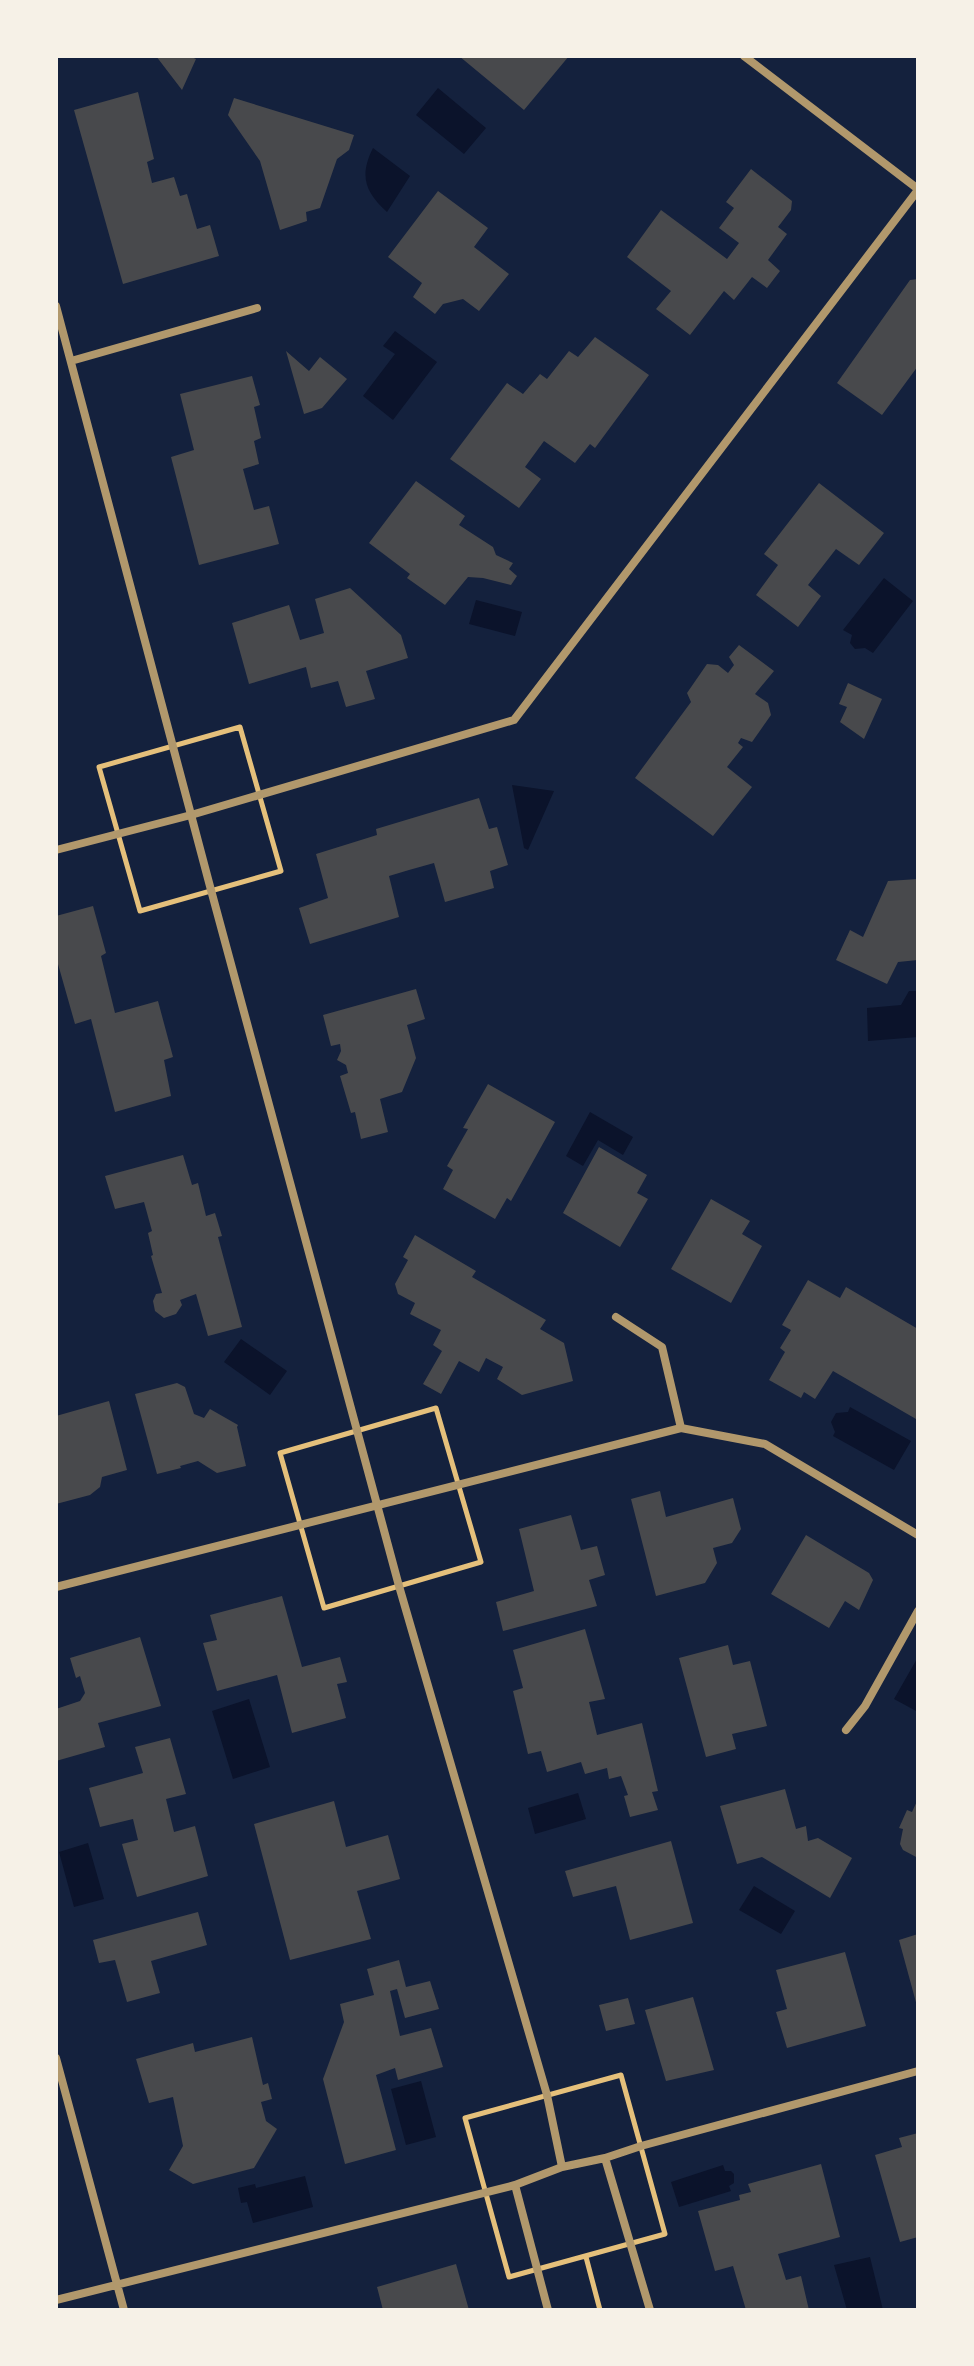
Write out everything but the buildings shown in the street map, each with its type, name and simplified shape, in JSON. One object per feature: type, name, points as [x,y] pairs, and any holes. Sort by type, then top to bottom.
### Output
[{"type":"street","points":[[56,850],[191,815],[514,720],[918,189],[744,56]]},
{"type":"street","points":[[56,306],[378,1505],[547,2095],[562,2167]]},
{"type":"street","points":[[71,361],[257,308]]},
{"type":"street","points":[[616,1317],[662,1347],[681,1428]]},
{"type":"street","points":[[56,1587],[681,1428],[765,1444],[918,1535]]},
{"type":"street","points":[[846,1730],[865,1706],[918,1611]]},
{"type":"street","points":[[56,2058],[124,2310]]},
{"type":"street","points":[[56,2300],[515,2185],[562,2167],[605,2158],[918,2071]]},
{"type":"street","points":[[605,2158],[650,2310]]},
{"type":"street","points":[[515,2185],[548,2310]]},
{"type":"path","points":[[586,2256],[600,2310]]},
{"type":"water","points":[[438,88],[486,128],[464,154],[416,115]]},
{"type":"water","points":[[373,148],[410,176],[387,212],[366,183],[366,167]]},
{"type":"water","points":[[395,331],[437,362],[393,420],[363,396],[395,354],[383,346]]},
{"type":"water","points":[[884,578],[913,601],[873,653],[865,648],[855,649],[850,643],[852,635],[843,630]]},
{"type":"water","points":[[476,600],[522,612],[515,636],[469,624]]},
{"type":"water","points":[[512,785],[554,791],[528,850],[524,848]]},
{"type":"water","points":[[909,991],[918,991],[918,1037],[868,1041],[867,1008],[901,1005]]},
{"type":"water","points":[[590,1112],[633,1137],[623,1155],[598,1140],[583,1166],[566,1156]]},
{"type":"water","points":[[241,1339],[287,1371],[270,1395],[224,1362]]},
{"type":"water","points":[[850,1407],[911,1441],[894,1470],[833,1436],[835,1432],[831,1422],[836,1413],[848,1412]]},
{"type":"water","points":[[918,1657],[918,1712],[894,1699]]},
{"type":"water","points":[[249,1699],[270,1767],[233,1779],[212,1711]]},
{"type":"water","points":[[578,1793],[586,1819],[535,1834],[528,1808]]},
{"type":"water","points":[[88,1843],[104,1899],[74,1907],[59,1852]]},
{"type":"water","points":[[754,1886],[795,1911],[781,1934],[739,1910]]},
{"type":"water","points":[[421,2081],[436,2137],[406,2145],[391,2089]]},
{"type":"water","points":[[723,2165],[725,2171],[734,2174],[734,2183],[729,2186],[731,2191],[679,2207],[671,2182]]},
{"type":"water","points":[[305,2176],[313,2207],[253,2223],[247,2202],[241,2203],[238,2188],[255,2184],[256,2188]]},
{"type":"water","points":[[870,2257],[883,2310],[847,2310],[834,2265]]}]
